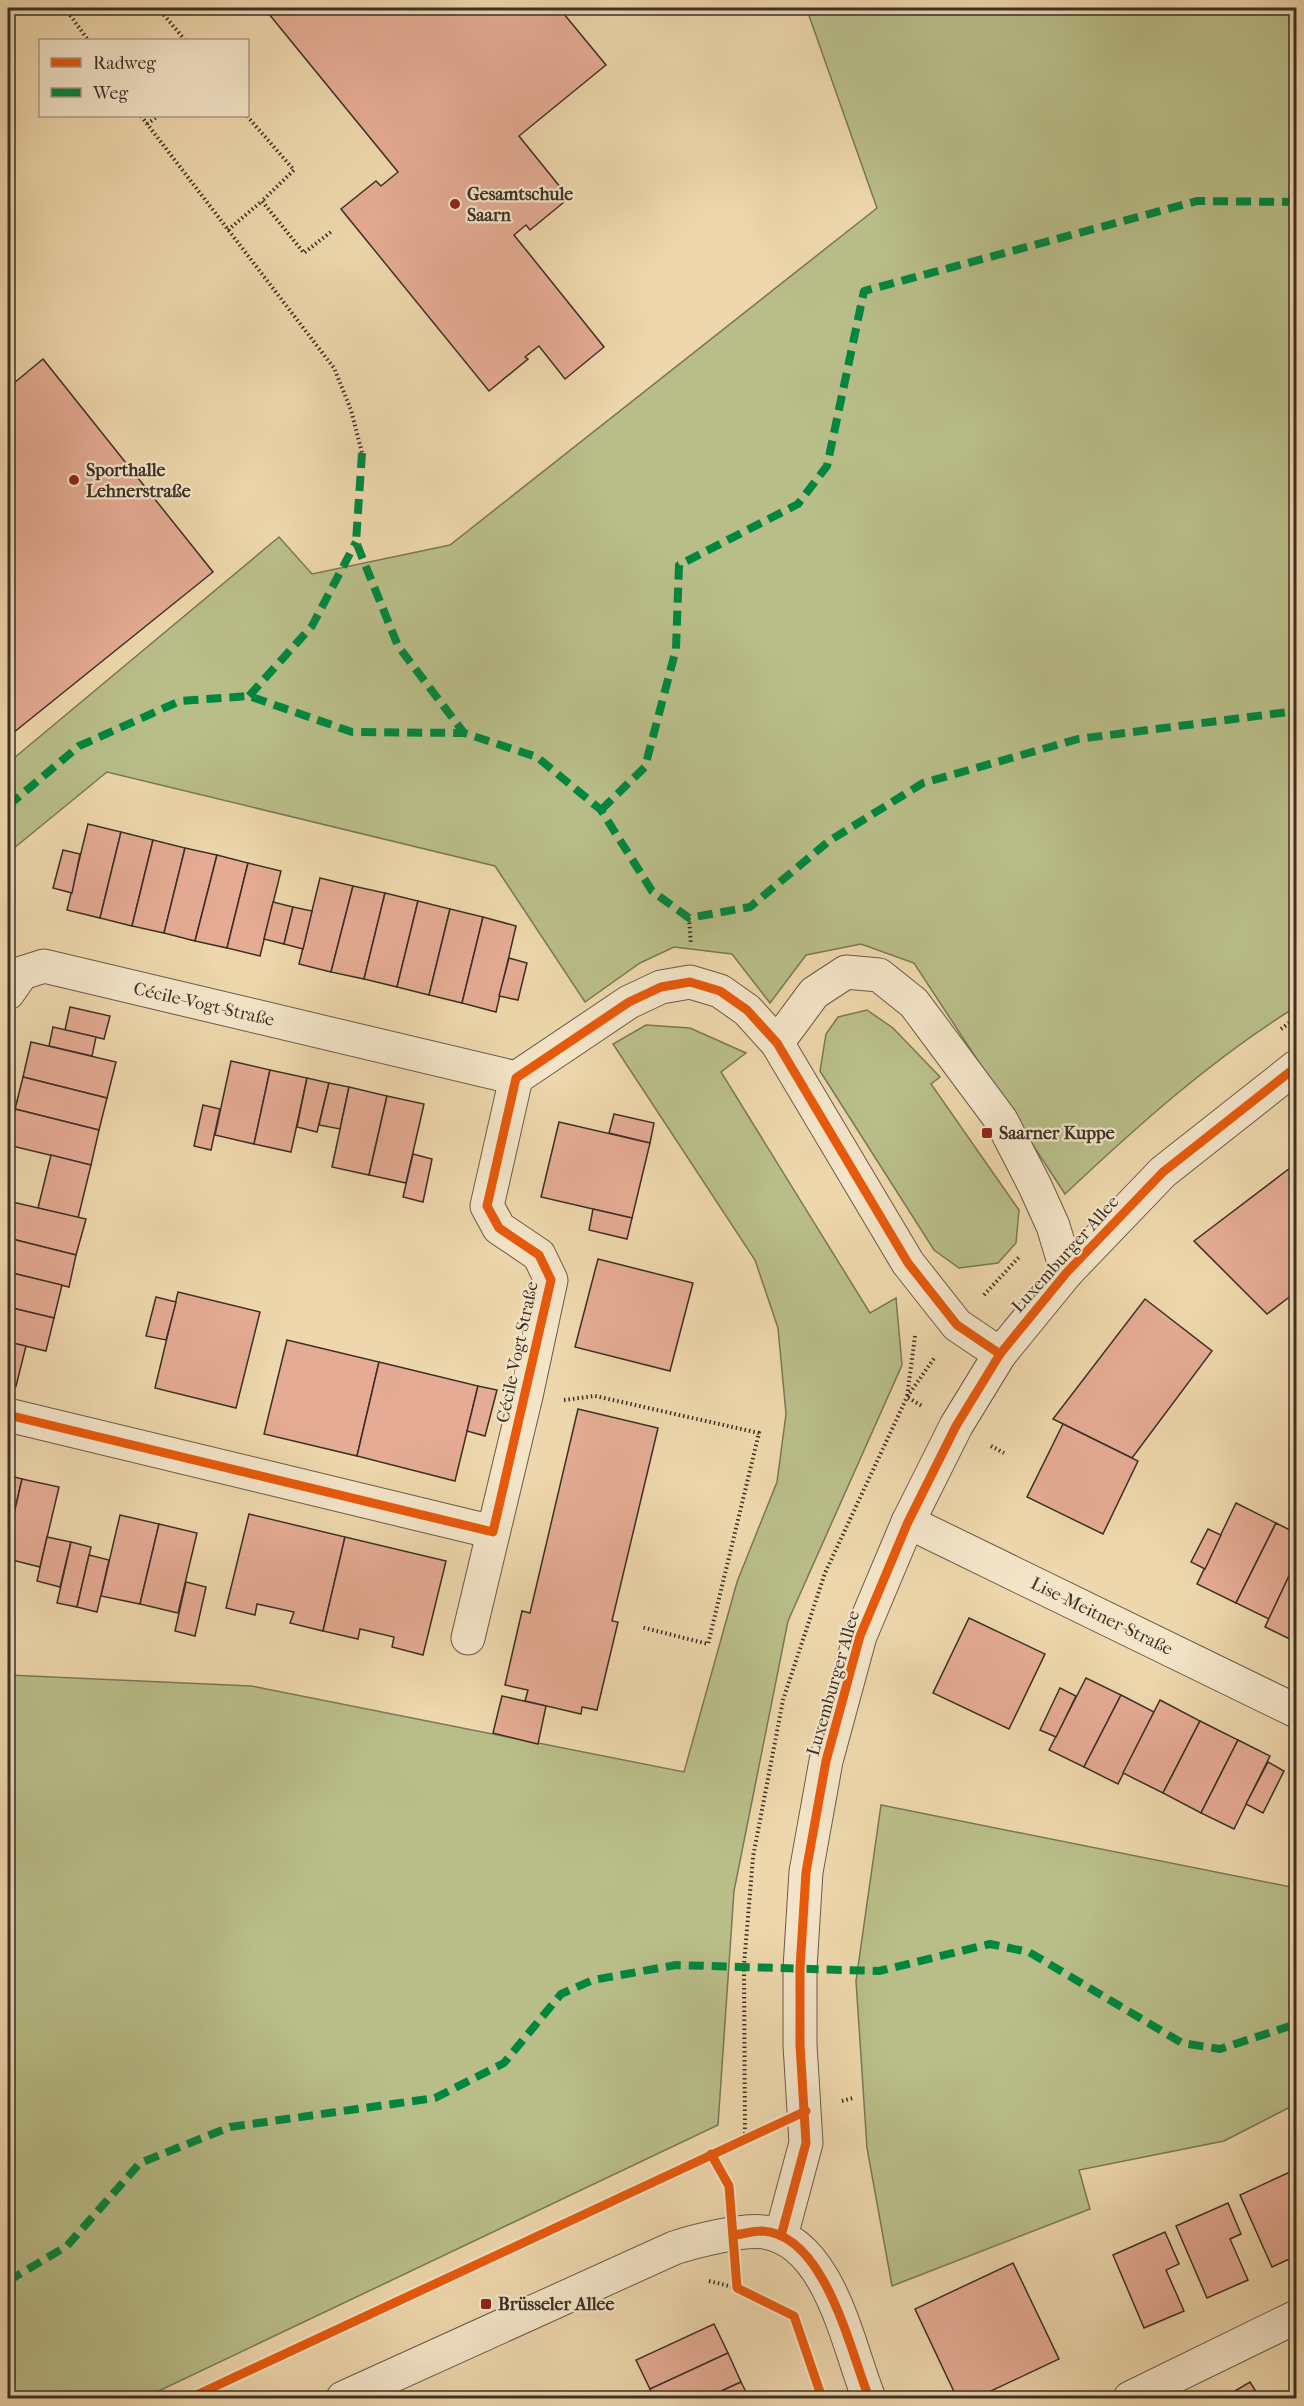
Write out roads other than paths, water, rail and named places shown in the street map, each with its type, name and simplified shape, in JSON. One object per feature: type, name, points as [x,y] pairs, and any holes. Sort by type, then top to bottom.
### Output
[{"type":"street","name":"Cécile-Vogt-Straße","points":[[8,993],[22,973],[44,966],[516,1078],[487,1206],[499,1228],[539,1256],[551,1280],[526,1396],[468,1638]]},
{"type":"street","points":[[777,1043],[814,993],[846,972],[879,975],[914,1003],[1001,1120],[1040,1196],[1053,1226],[1067,1272]]},
{"type":"street","points":[[516,1078],[629,1002],[661,987],[690,982],[720,991],[747,1010],[777,1043],[908,1263],[957,1325],[1000,1354]]},
{"type":"street","name":"Luxemburger Allee","points":[[781,2236],[806,2143],[800,2044],[800,1968],[807,1872],[814,1827],[826,1761],[860,1636],[908,1522],[957,1426],[1000,1354],[1067,1272],[1162,1172],[1296,1067]]},
{"type":"street","points":[[8,1414],[493,1532]]},
{"type":"street","name":"Lise-Meitner-Straße","points":[[908,1522],[1296,1711]]},
{"type":"street","points":[[343,2398],[379,2391],[674,2248],[701,2240],[762,2231],[781,2236],[808,2256],[830,2291],[869,2398]]},
{"type":"street","points":[[1130,2398],[1296,2317]]},
{"type":"place","name":"Gesamtschule Saarn","points":[[455,204]]},
{"type":"place","name":"Sporthalle Lehnerstraße","points":[[74,480]]},
{"type":"place","name":"Saarner Kuppe","points":[[987,1133]]},
{"type":"place","name":"Brüsseler Allee","points":[[486,2304]]}]
